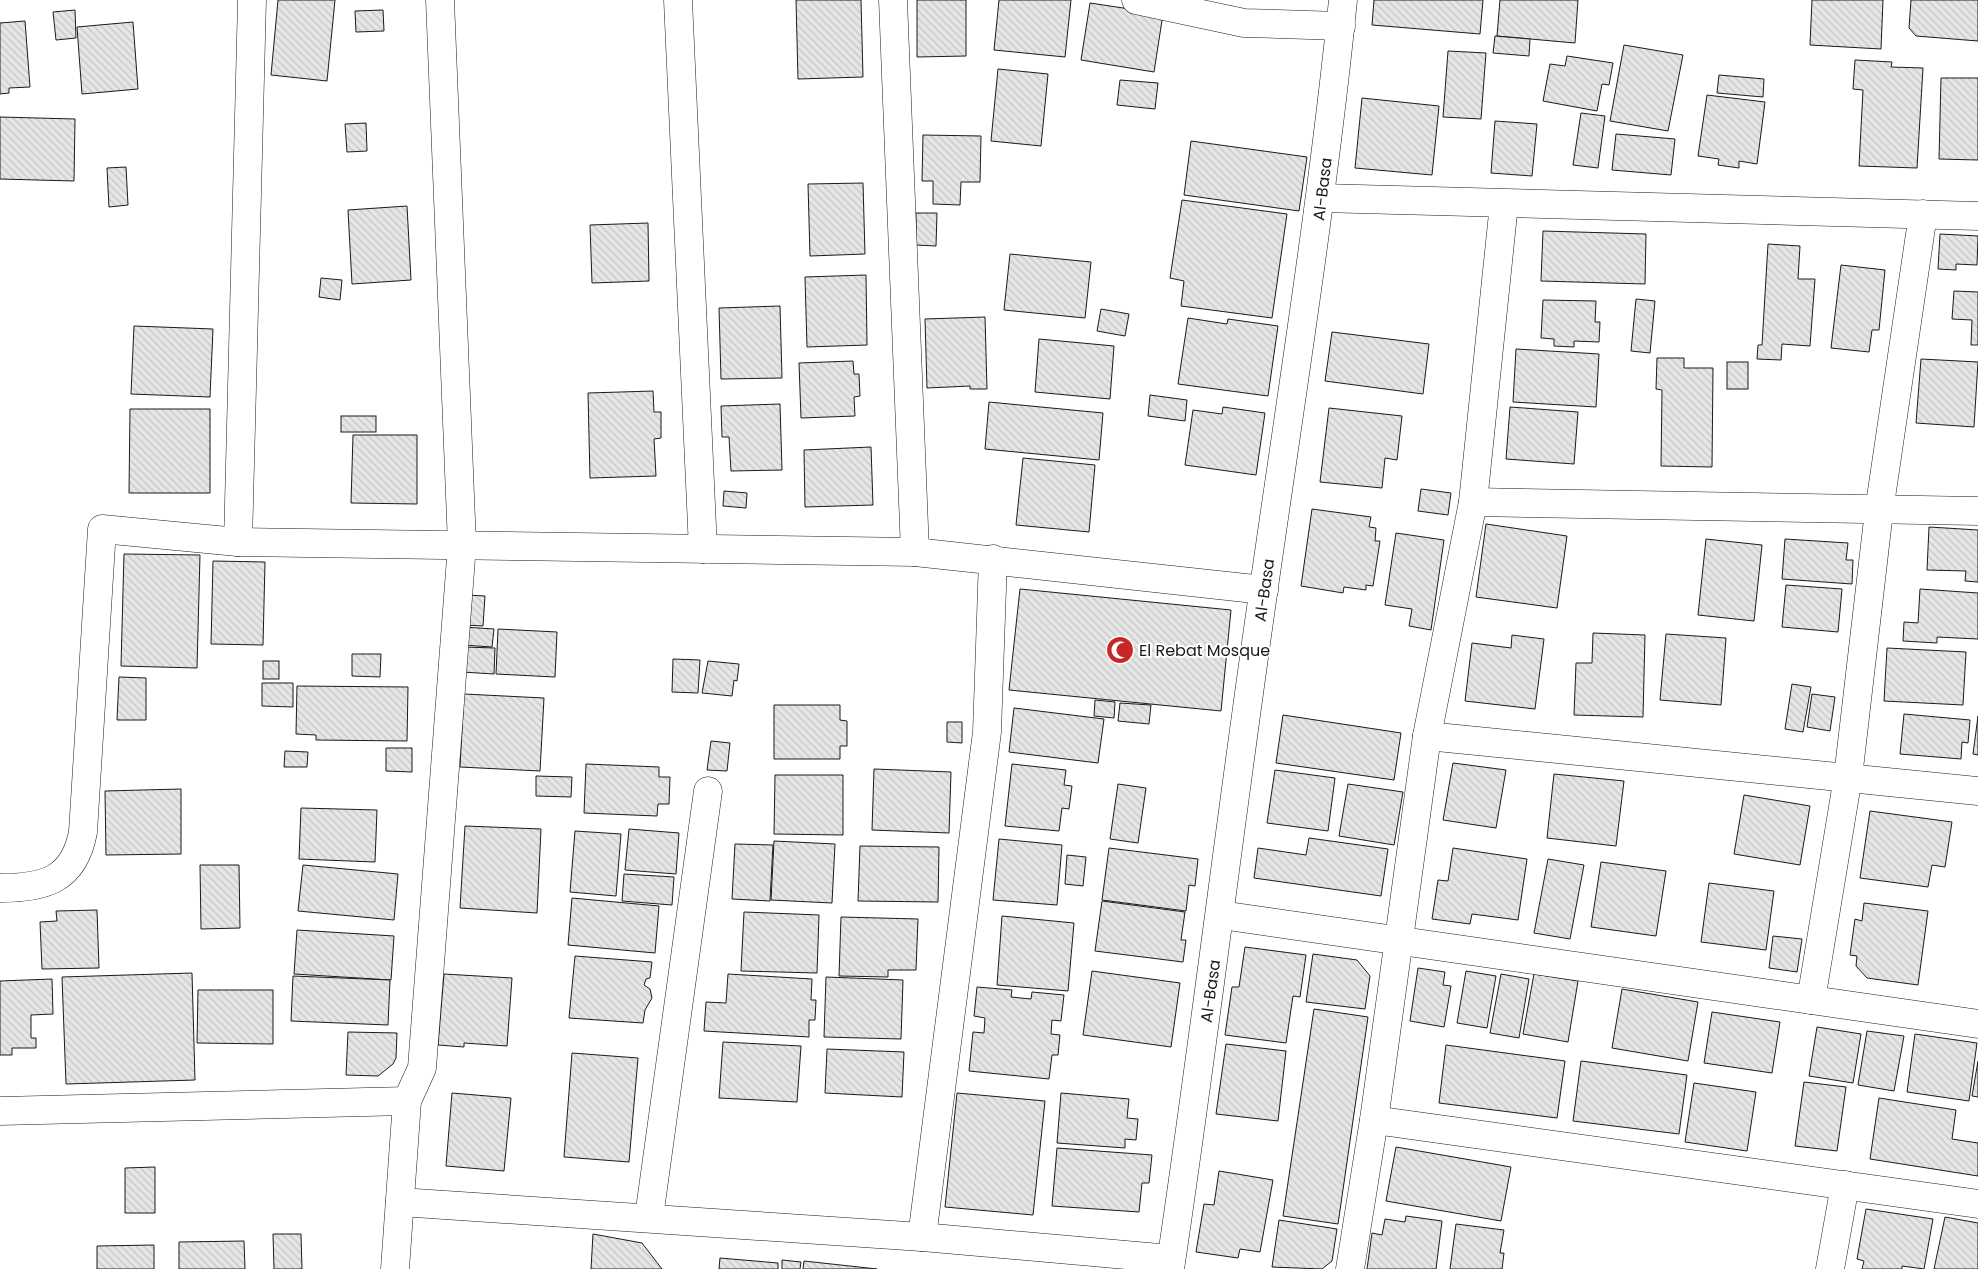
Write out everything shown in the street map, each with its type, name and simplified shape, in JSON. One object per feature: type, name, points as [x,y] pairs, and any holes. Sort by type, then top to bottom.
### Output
[{"type":"street","points":[[238,542],[252,0]]},
{"type":"street","points":[[395,1269],[407,1101],[422,1068],[462,545],[440,0]]},
{"type":"street","points":[[678,0],[702,549]]},
{"type":"street","points":[[893,0],[915,552]]},
{"type":"street","points":[[1136,0],[1244,23],[1342,13]]},
{"type":"street","name":"Al-Basa","points":[[1171,1264],[1264,590],[1321,198],[1342,13]]},
{"type":"street","points":[[1321,198],[1978,216]]},
{"type":"street","points":[[1350,1269],[1374,1120],[1427,736],[1473,502],[1504,204]]},
{"type":"street","points":[[1811,1000],[1848,778],[1879,511],[1924,214]]},
{"type":"street","points":[[1473,502],[1879,511],[1978,511]]},
{"type":"street","points":[[0,888],[30,888],[55,879],[65,871],[80,846],[83,832],[102,529],[238,542],[915,552],[1264,590]]},
{"type":"street","points":[[922,1236],[987,732],[993,559]]},
{"type":"street","points":[[1427,736],[1978,791]]},
{"type":"street","points":[[649,1217],[708,791]]},
{"type":"street","points":[[1220,915],[1978,1024]]},
{"type":"street","points":[[0,1111],[407,1101]]},
{"type":"street","points":[[1374,1120],[1978,1204]]},
{"type":"street","points":[[1830,1269],[1845,1185]]},
{"type":"street","points":[[400,1202],[922,1236],[1171,1264]]},
{"type":"building","points":[[278,0],[335,0],[327,81],[271,75]]},
{"type":"building","points":[[796,0],[861,0],[863,77],[798,79]]},
{"type":"building","points":[[917,0],[966,0],[966,56],[917,57]]},
{"type":"building","points":[[999,0],[1071,0],[1065,57],[994,50]]},
{"type":"building","points":[[1374,0],[1483,0],[1480,34],[1372,25]]},
{"type":"building","points":[[1500,0],[1578,0],[1575,43],[1497,36]]},
{"type":"building","points":[[1812,0],[1883,0],[1881,49],[1810,45]]},
{"type":"building","points":[[1911,0],[1978,0],[1978,41],[1916,36],[1909,28]]},
{"type":"building","points":[[1090,3],[1163,14],[1154,72],[1081,60]]},
{"type":"building","points":[[75,10],[76,38],[56,40],[53,12]]},
{"type":"building","points":[[383,10],[384,31],[356,32],[355,11]]},
{"type":"building","points":[[25,21],[30,87],[9,88],[9,93],[0,94],[0,23]]},
{"type":"building","points":[[133,22],[138,89],[82,94],[77,27]]},
{"type":"building","points":[[1495,36],[1530,39],[1529,56],[1493,53]]},
{"type":"building","points":[[1624,45],[1683,55],[1668,131],[1610,121]]},
{"type":"building","points":[[1448,51],[1486,53],[1481,119],[1443,117]]},
{"type":"building","points":[[1567,56],[1613,63],[1609,85],[1602,84],[1597,111],[1543,101],[1550,64],[1565,66]]},
{"type":"building","points":[[1855,60],[1892,62],[1891,67],[1923,68],[1917,168],[1859,166],[1863,90],[1853,89]]},
{"type":"building","points":[[998,69],[1048,74],[1041,146],[991,141]]},
{"type":"building","points":[[1719,75],[1764,79],[1763,97],[1717,93]]},
{"type":"building","points":[[1941,78],[1978,78],[1978,160],[1939,159]]},
{"type":"building","points":[[1120,80],[1158,83],[1155,109],[1117,105]]},
{"type":"building","points":[[1707,95],[1765,102],[1757,164],[1739,161],[1739,168],[1718,165],[1719,159],[1698,156]]},
{"type":"building","points":[[1362,98],[1439,106],[1432,175],[1355,168]]},
{"type":"building","points":[[1581,113],[1605,116],[1598,168],[1573,165]]},
{"type":"building","points":[[0,117],[75,119],[74,181],[0,179]]},
{"type":"building","points":[[1495,121],[1537,124],[1532,176],[1491,173]]},
{"type":"building","points":[[366,123],[367,151],[347,152],[345,124]]},
{"type":"building","points":[[1616,134],[1675,139],[1671,175],[1612,170]]},
{"type":"building","points":[[923,135],[981,136],[980,182],[961,182],[960,205],[933,204],[933,181],[922,181]]},
{"type":"building","points":[[1191,141],[1307,157],[1299,211],[1184,195]]},
{"type":"building","points":[[126,167],[128,205],[109,207],[107,168]]},
{"type":"building","points":[[863,183],[865,254],[810,256],[808,184]]},
{"type":"building","points":[[1182,200],[1287,214],[1272,318],[1181,306],[1184,281],[1170,278]]},
{"type":"building","points":[[407,206],[411,280],[352,284],[348,210]]},
{"type":"building","points":[[916,213],[937,213],[936,246],[916,245]]},
{"type":"building","points":[[648,223],[649,281],[592,283],[590,225]]},
{"type":"building","points":[[1543,231],[1646,234],[1645,284],[1541,281]]},
{"type":"building","points":[[1940,234],[1978,236],[1977,265],[1956,264],[1956,270],[1938,269]]},
{"type":"building","points":[[1768,244],[1800,246],[1798,279],[1815,279],[1810,346],[1782,344],[1781,360],[1757,359],[1758,345],[1762,345]]},
{"type":"building","points":[[1010,254],[1091,262],[1085,318],[1004,310]]},
{"type":"building","points":[[1841,265],[1885,270],[1879,330],[1872,330],[1869,352],[1831,348]]},
{"type":"building","points":[[866,275],[867,345],[807,347],[805,277]]},
{"type":"building","points":[[321,278],[342,280],[340,300],[319,297]]},
{"type":"building","points":[[1954,291],[1978,292],[1978,345],[1971,345],[1972,320],[1952,319]]},
{"type":"building","points":[[1636,299],[1655,301],[1650,353],[1631,351]]},
{"type":"building","points":[[1543,300],[1596,301],[1595,322],[1600,322],[1599,342],[1574,341],[1574,347],[1554,346],[1554,339],[1541,338]]},
{"type":"building","points":[[780,306],[782,378],[721,379],[719,308]]},
{"type":"building","points":[[1101,309],[1129,314],[1125,336],[1097,331]]},
{"type":"building","points":[[985,317],[987,389],[970,389],[970,386],[927,388],[925,319]]},
{"type":"building","points":[[1188,318],[1227,324],[1228,319],[1278,326],[1268,396],[1178,384]]},
{"type":"building","points":[[134,326],[213,329],[210,397],[131,394]]},
{"type":"building","points":[[1332,332],[1429,344],[1423,394],[1325,381]]},
{"type":"building","points":[[1039,339],[1114,346],[1110,399],[1035,392]]},
{"type":"building","points":[[1516,349],[1599,354],[1596,407],[1513,402]]},
{"type":"building","points":[[1657,358],[1684,358],[1684,368],[1713,368],[1712,467],[1661,466],[1662,390],[1656,389]]},
{"type":"building","points":[[1921,359],[1978,362],[1974,427],[1916,423]]},
{"type":"building","points":[[853,361],[854,374],[859,374],[860,396],[854,397],[855,416],[801,418],[799,363]]},
{"type":"building","points":[[1727,362],[1748,362],[1748,389],[1727,389]]},
{"type":"building","points":[[653,391],[654,412],[661,412],[661,438],[654,439],[656,476],[590,478],[588,393]]},
{"type":"building","points":[[1150,395],[1187,400],[1185,421],[1148,416]]},
{"type":"building","points":[[989,402],[1103,413],[1099,460],[985,449]]},
{"type":"building","points":[[780,404],[782,470],[731,471],[729,437],[722,437],[721,406]]},
{"type":"building","points":[[1223,407],[1265,413],[1256,475],[1185,465],[1193,410],[1222,414]]},
{"type":"building","points":[[1510,407],[1578,412],[1574,464],[1506,459]]},
{"type":"building","points":[[1329,408],[1402,416],[1397,460],[1385,458],[1382,488],[1320,482]]},
{"type":"building","points":[[130,409],[210,409],[210,493],[129,493]]},
{"type":"building","points":[[341,416],[376,416],[376,432],[341,432]]},
{"type":"building","points":[[353,435],[417,435],[417,504],[351,503]]},
{"type":"building","points":[[871,447],[873,505],[805,507],[804,450]]},
{"type":"building","points":[[1023,458],[1095,465],[1089,532],[1016,525]]},
{"type":"building","points":[[1421,489],[1451,493],[1448,515],[1418,511]]},
{"type":"building","points":[[724,491],[747,493],[746,508],[723,506]]},
{"type":"building","points":[[1312,509],[1371,517],[1369,527],[1376,528],[1375,541],[1380,541],[1373,586],[1366,585],[1366,590],[1344,587],[1343,593],[1301,586]]},
{"type":"building","points":[[1486,524],[1567,536],[1557,608],[1476,597]]},
{"type":"building","points":[[1929,527],[1978,530],[1978,582],[1965,581],[1966,571],[1927,570]]},
{"type":"building","points":[[1396,533],[1444,540],[1431,630],[1409,626],[1412,609],[1385,605]]},
{"type":"building","points":[[1706,539],[1762,545],[1754,621],[1698,615]]},
{"type":"building","points":[[1785,539],[1848,543],[1846,560],[1853,560],[1852,584],[1782,579]]},
{"type":"building","points":[[124,554],[200,555],[197,668],[121,666]]},
{"type":"building","points":[[213,561],[265,562],[263,645],[211,644]]},
{"type":"building","points":[[1786,585],[1842,589],[1838,632],[1782,627]]},
{"type":"building","name":"El Rebat Mosque","points":[[1020,589],[1231,610],[1221,711],[1009,690]]},
{"type":"building","points":[[1920,589],[1978,593],[1978,639],[1937,637],[1937,643],[1903,641],[1904,622],[1918,623]]},
{"type":"building","points":[[466,595],[485,596],[483,626],[464,625]]},
{"type":"building","points":[[463,627],[494,629],[492,647],[462,645]]},
{"type":"building","points":[[498,629],[557,632],[555,677],[496,674]]},
{"type":"building","points":[[1593,633],[1645,635],[1643,717],[1574,715],[1576,663],[1592,663]]},
{"type":"building","points":[[1666,634],[1726,638],[1721,705],[1660,700]]},
{"type":"building","points":[[1512,635],[1544,639],[1535,709],[1465,701],[1472,643],[1511,648]]},
{"type":"building","points":[[463,647],[495,648],[494,674],[462,672]]},
{"type":"building","points":[[1887,648],[1966,652],[1963,705],[1884,701]]},
{"type":"building","points":[[352,654],[381,654],[380,677],[352,676]]},
{"type":"building","points":[[673,659],[700,660],[698,693],[672,692]]},
{"type":"building","points":[[263,661],[279,661],[279,679],[263,679]]},
{"type":"building","points":[[708,661],[739,664],[737,681],[734,680],[732,696],[702,693]]},
{"type":"building","points":[[119,677],[146,678],[146,720],[117,720]]},
{"type":"building","points":[[262,683],[293,683],[293,707],[262,706]]},
{"type":"building","points":[[1792,684],[1811,687],[1803,732],[1785,729]]},
{"type":"building","points":[[297,686],[408,687],[407,741],[316,740],[316,735],[296,734]]},
{"type":"building","points":[[464,694],[544,698],[540,771],[460,767]]},
{"type":"building","points":[[1812,694],[1835,697],[1830,731],[1807,727]]},
{"type":"building","points":[[1095,700],[1115,702],[1114,718],[1094,716]]},
{"type":"building","points":[[1120,703],[1151,705],[1149,724],[1118,721]]},
{"type":"building","points":[[774,705],[840,705],[840,720],[847,721],[847,746],[840,746],[840,759],[774,759]]},
{"type":"building","points":[[1014,708],[1104,719],[1098,763],[1009,752]]},
{"type":"building","points":[[1904,714],[1970,720],[1968,743],[1962,742],[1961,759],[1900,754]]},
{"type":"building","points":[[1283,715],[1401,733],[1394,780],[1276,763]]},
{"type":"building","points":[[1978,716],[1978,755],[1973,754]]},
{"type":"building","points":[[947,722],[962,722],[962,743],[947,742]]},
{"type":"building","points":[[711,741],[730,743],[727,771],[707,770]]},
{"type":"building","points":[[386,748],[412,748],[412,772],[386,771]]},
{"type":"building","points":[[285,751],[308,752],[307,767],[284,767]]},
{"type":"building","points":[[1453,763],[1506,770],[1496,828],[1443,820]]},
{"type":"building","points":[[586,764],[659,767],[659,777],[670,777],[669,804],[658,804],[657,816],[584,813]]},
{"type":"building","points":[[1012,764],[1066,770],[1064,785],[1072,786],[1069,809],[1062,808],[1059,831],[1005,826]]},
{"type":"building","points":[[874,769],[951,772],[949,833],[872,830]]},
{"type":"building","points":[[1275,770],[1335,778],[1328,831],[1267,823]]},
{"type":"building","points":[[1554,774],[1624,781],[1616,846],[1547,838]]},
{"type":"building","points":[[775,775],[843,775],[843,835],[774,834]]},
{"type":"building","points":[[536,776],[572,777],[571,797],[536,796]]},
{"type":"building","points":[[1118,784],[1146,788],[1138,843],[1110,839]]},
{"type":"building","points":[[1348,784],[1403,792],[1394,845],[1339,836]]},
{"type":"building","points":[[181,789],[181,854],[106,855],[105,791]]},
{"type":"building","points":[[1744,795],[1810,806],[1800,865],[1734,854]]},
{"type":"building","points":[[301,808],[377,810],[375,862],[299,859]]},
{"type":"building","points":[[1870,811],[1952,822],[1945,867],[1932,865],[1928,887],[1860,878]]},
{"type":"building","points":[[465,826],[541,829],[537,913],[460,908]]},
{"type":"building","points":[[629,829],[679,833],[676,874],[625,870]]},
{"type":"building","points":[[575,831],[621,834],[616,896],[570,892]]},
{"type":"building","points":[[1309,838],[1388,849],[1381,896],[1254,878],[1258,848],[1306,855]]},
{"type":"building","points":[[999,839],[1062,845],[1057,905],[993,900]]},
{"type":"building","points":[[774,841],[835,844],[832,903],[771,900]]},
{"type":"building","points":[[735,844],[773,845],[770,901],[732,899]]},
{"type":"building","points":[[860,846],[939,847],[938,902],[858,901]]},
{"type":"building","points":[[1109,848],[1198,859],[1195,886],[1189,885],[1186,911],[1102,900]]},
{"type":"building","points":[[1453,848],[1527,859],[1518,920],[1472,914],[1470,924],[1432,919],[1438,880],[1448,881]]},
{"type":"building","points":[[1067,855],[1086,857],[1083,886],[1065,884]]},
{"type":"building","points":[[1548,859],[1584,865],[1570,939],[1534,933]]},
{"type":"building","points":[[1601,862],[1666,871],[1656,936],[1591,927]]},
{"type":"building","points":[[200,865],[239,865],[240,928],[201,929]]},
{"type":"building","points":[[303,865],[398,874],[394,920],[298,911]]},
{"type":"building","points":[[624,874],[674,877],[672,905],[622,901]]},
{"type":"building","points":[[1709,883],[1774,891],[1766,950],[1701,942]]},
{"type":"building","points":[[572,898],[659,906],[655,953],[568,945]]},
{"type":"building","points":[[1102,901],[1185,912],[1181,940],[1186,940],[1183,962],[1095,951]]},
{"type":"building","points":[[1864,903],[1928,911],[1918,985],[1867,978],[1856,966],[1857,956],[1850,955],[1855,919],[1862,921]]},
{"type":"building","points":[[97,910],[99,968],[42,969],[40,922],[57,921],[56,911]]},
{"type":"building","points":[[744,912],[819,915],[817,973],[741,971]]},
{"type":"building","points":[[1002,916],[1074,923],[1068,991],[997,985]]},
{"type":"building","points":[[841,917],[918,919],[916,970],[888,970],[888,977],[839,976]]},
{"type":"building","points":[[297,930],[394,936],[391,980],[294,974]]},
{"type":"building","points":[[1773,936],[1802,939],[1797,972],[1769,968]]},
{"type":"building","points":[[1245,947],[1306,955],[1300,997],[1293,996],[1286,1043],[1225,1035],[1232,987],[1239,987]]},
{"type":"building","points":[[1313,954],[1357,960],[1370,976],[1365,1009],[1306,1002]]},
{"type":"building","points":[[575,956],[652,962],[650,978],[646,979],[644,985],[650,989],[652,998],[645,1010],[643,1023],[569,1018]]},
{"type":"building","points":[[1418,968],[1445,972],[1443,985],[1451,986],[1444,1027],[1410,1021]]},
{"type":"building","points":[[1092,971],[1180,983],[1171,1047],[1083,1035]]},
{"type":"building","points":[[1466,971],[1496,976],[1487,1028],[1457,1023]]},
{"type":"building","points":[[192,973],[195,1080],[66,1084],[62,977]]},
{"type":"building","points":[[444,974],[512,978],[507,1046],[464,1043],[464,1047],[438,1045]]},
{"type":"building","points":[[728,974],[812,979],[811,1000],[816,1000],[815,1020],[809,1020],[809,1037],[704,1031],[706,1002],[726,1003]]},
{"type":"building","points":[[1501,974],[1529,979],[1519,1038],[1490,1033]]},
{"type":"building","points":[[1534,974],[1578,981],[1568,1042],[1523,1034]]},
{"type":"building","points":[[293,976],[390,980],[388,1025],[291,1021]]},
{"type":"building","points":[[826,977],[903,980],[901,1039],[824,1037]]},
{"type":"building","points":[[52,979],[53,1014],[31,1015],[31,1038],[36,1038],[36,1048],[12,1048],[12,1055],[0,1055],[0,981]]},
{"type":"building","points":[[977,987],[1012,990],[1011,997],[1031,999],[1032,992],[1064,995],[1061,1021],[1052,1020],[1051,1034],[1060,1035],[1058,1055],[1052,1055],[1049,1079],[969,1071],[973,1032],[984,1033],[985,1018],[974,1016]]},
{"type":"building","points":[[1622,989],[1698,1002],[1688,1061],[1612,1048]]},
{"type":"building","points":[[198,990],[273,990],[273,1044],[197,1043]]},
{"type":"building","points":[[1314,1009],[1368,1017],[1338,1224],[1283,1216]]},
{"type":"building","points":[[1712,1012],[1780,1022],[1772,1073],[1704,1063]]},
{"type":"building","points":[[1817,1027],[1861,1034],[1853,1083],[1809,1076]]},
{"type":"building","points":[[1867,1031],[1904,1036],[1894,1091],[1858,1085]]},
{"type":"building","points":[[348,1032],[397,1033],[396,1058],[393,1064],[378,1076],[346,1075]]},
{"type":"building","points":[[1915,1034],[1977,1043],[1969,1101],[1907,1092]]},
{"type":"building","points":[[723,1042],[801,1046],[797,1102],[719,1098]]},
{"type":"building","points":[[1226,1044],[1286,1051],[1278,1121],[1216,1114]]},
{"type":"building","points":[[1446,1045],[1565,1061],[1557,1118],[1439,1103]]},
{"type":"building","points":[[827,1049],[904,1052],[902,1097],[825,1093]]},
{"type":"building","points":[[572,1053],[638,1058],[629,1162],[564,1157]]},
{"type":"building","points":[[1581,1061],[1687,1075],[1679,1134],[1573,1121]]},
{"type":"building","points":[[1978,1061],[1978,1097],[1972,1096]]},
{"type":"building","points":[[1804,1082],[1846,1087],[1837,1151],[1795,1146]]},
{"type":"building","points":[[1694,1083],[1756,1092],[1747,1151],[1685,1142]]},
{"type":"building","points":[[452,1093],[511,1098],[504,1171],[446,1166]]},
{"type":"building","points":[[957,1093],[1045,1101],[1033,1215],[945,1207]]},
{"type":"building","points":[[1061,1093],[1129,1099],[1127,1118],[1138,1119],[1136,1140],[1125,1139],[1125,1148],[1057,1143]]},
{"type":"building","points":[[1879,1098],[1956,1110],[1952,1139],[1978,1143],[1978,1176],[1870,1159]]},
{"type":"building","points":[[1396,1147],[1511,1167],[1501,1221],[1386,1201]]},
{"type":"building","points":[[1057,1148],[1152,1155],[1149,1183],[1142,1183],[1139,1212],[1052,1206]]},
{"type":"building","points":[[155,1167],[155,1213],[125,1213],[125,1168]]},
{"type":"building","points":[[1219,1171],[1273,1180],[1260,1252],[1240,1249],[1238,1258],[1196,1252],[1204,1204],[1214,1205]]},
{"type":"building","points":[[1866,1209],[1933,1219],[1924,1269],[1902,1266],[1902,1269],[1862,1269],[1864,1261],[1857,1259]]},
{"type":"building","points":[[1406,1216],[1442,1221],[1436,1269],[1367,1269],[1372,1233],[1382,1235],[1385,1219],[1405,1222]]},
{"type":"building","points":[[1945,1217],[1978,1223],[1978,1269],[1934,1269]]},
{"type":"building","points":[[1279,1220],[1337,1229],[1332,1261],[1322,1269],[1272,1267]]},
{"type":"building","points":[[1456,1224],[1504,1230],[1500,1253],[1504,1253],[1502,1269],[1450,1269]]},
{"type":"building","points":[[273,1234],[301,1234],[302,1269],[274,1269]]},
{"type":"building","points":[[593,1234],[642,1243],[662,1269],[591,1269]]},
{"type":"building","points":[[244,1241],[245,1269],[179,1269],[179,1242]]},
{"type":"building","points":[[154,1245],[154,1269],[97,1269],[97,1246]]},
{"type":"building","points":[[720,1258],[778,1263],[778,1269],[719,1269]]},
{"type":"building","points":[[782,1260],[801,1262],[800,1269],[782,1269]]},
{"type":"building","points":[[804,1261],[877,1269],[803,1269]]},
{"type":"place","name":"El Rebat Mosque","points":[[1120,650]]}]
